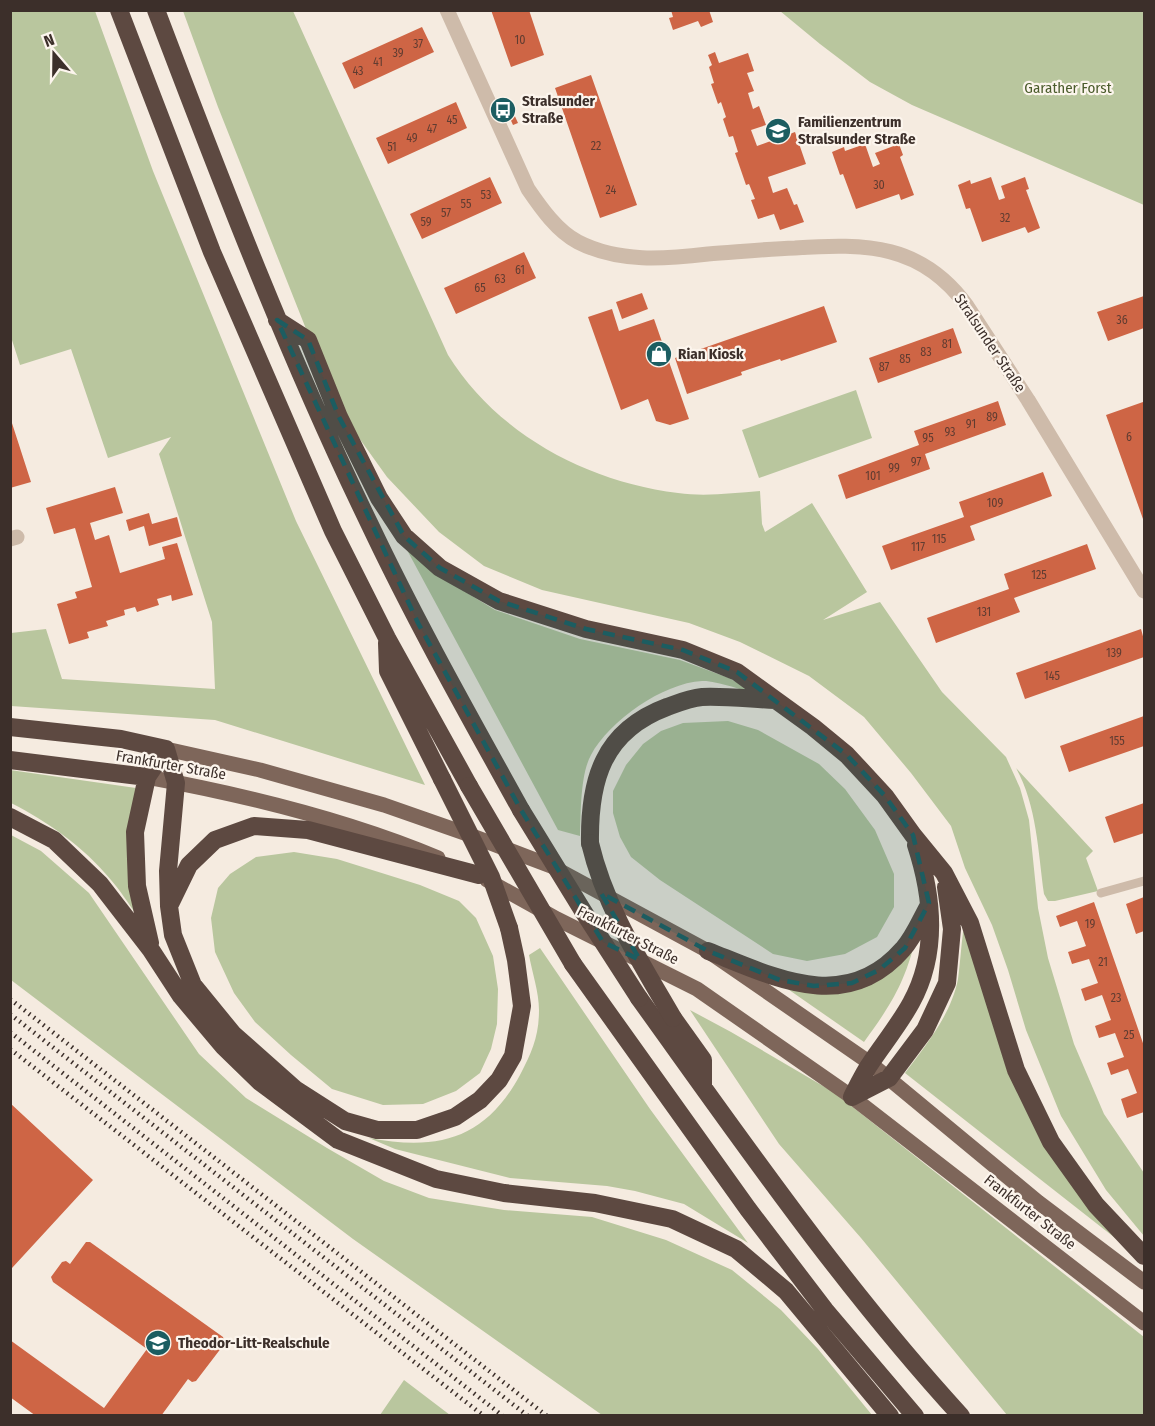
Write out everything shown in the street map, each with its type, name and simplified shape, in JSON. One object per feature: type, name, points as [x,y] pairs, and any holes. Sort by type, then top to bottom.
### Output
[{"type":"highway","points":[[119,10],[216,263],[333,531],[387,638],[469,786],[573,964],[748,1209],[825,1310],[915,1416]]},
{"type":"highway","points":[[156,10],[277,320],[336,453],[418,623],[521,810],[639,998],[772,1185],[857,1295],[961,1416]]},
{"type":"highway","points":[[277,320],[308,340],[339,417],[379,498],[404,536],[440,568],[499,601],[586,629],[683,650],[737,672],[813,727],[846,755],[885,796],[944,873],[970,923],[1017,1070],[1051,1142],[1096,1205],[1144,1256]]},
{"type":"highway","points":[[166,749],[176,783],[168,871],[169,906],[173,935],[193,985],[233,1034],[295,1089],[345,1121],[377,1130],[417,1130],[455,1117],[480,1100],[500,1080],[513,1056],[522,1006],[516,960],[509,928],[491,877],[388,671],[387,638]]},
{"type":"highway","points":[[703,1087],[703,1060],[673,1018],[618,923],[600,879],[590,843],[590,814],[596,779],[616,741],[654,712],[700,697],[776,700]]},
{"type":"highway","name":"Frankfurter Straße","points":[[10,727],[121,739],[166,749]]},
{"type":"highway","points":[[151,950],[137,886],[135,832],[147,777],[166,749]]},
{"type":"highway","name":"Frankfurter Straße","points":[[10,760],[147,777]]},
{"type":"highway","points":[[10,817],[54,840],[100,884],[151,950],[181,996],[223,1046],[260,1082],[338,1140],[436,1179],[504,1193],[595,1203],[672,1219],[736,1249],[786,1291],[890,1416]]},
{"type":"highway","points":[[169,906],[189,865],[215,840],[254,826],[308,830],[479,875]]},
{"type":"highway","points":[[852,1098],[870,1063],[911,1003],[922,979],[928,954],[927,882],[913,835]]},
{"type":"highway","points":[[852,1098],[889,1078],[924,1030],[947,983],[952,929],[944,873]]},
{"type":"highway","points":[[708,951],[780,980],[814,986],[852,983],[867,978],[905,948],[929,903]]},
{"type":"main road","name":"Frankfurter Straße","points":[[166,749],[260,770],[384,805],[467,834],[551,866],[708,951],[870,1063],[1038,1202],[1144,1281]]},
{"type":"main road","name":"Frankfurter Straße","points":[[147,777],[294,809],[406,844],[479,875],[557,919],[697,989],[852,1098],[1144,1323]]},
{"type":"street","name":"Stralsunder Straße","points":[[447,10],[528,189],[541,209],[577,241],[599,250],[634,258],[665,258],[812,247],[876,248],[919,262],[941,276],[967,306],[1028,400],[1144,591]]},
{"type":"lane","points":[[1101,893],[1144,881]]},
{"type":"highlighted area","points":[[277,320],[308,340],[339,417],[404,536],[440,568],[499,601],[586,629],[683,650],[737,672],[847,755],[885,796],[913,835],[929,903],[905,948],[879,970],[852,983],[814,986],[780,980],[708,951],[601,893],[640,960],[603,942],[521,810],[418,623]]},
{"type":"green space","points":[[10,11],[95,11],[153,171],[296,521],[425,785],[215,720],[11,706],[11,633],[46,629],[62,679],[215,689],[212,622],[159,454],[171,437],[108,458],[71,349],[20,365],[11,337]]},
{"type":"green space","points":[[183,11],[293,11],[448,355],[468,383],[518,430],[547,450],[578,465],[611,478],[644,487],[698,495],[760,491],[762,524],[765,532],[812,503],[867,592],[823,620],[880,602],[942,692],[1006,757],[1020,788],[1029,820],[1038,908],[1048,958],[1074,1044],[1104,1114],[1144,1173],[1144,1236],[1106,1190],[1061,1116],[1026,1030],[992,925],[965,868],[951,826],[864,717],[809,676],[740,642],[689,623],[542,590],[484,566],[439,532],[387,477],[344,417],[310,339],[218,107]]},
{"type":"green space","name":"Garather Forst","points":[[780,11],[1144,11],[1144,205],[912,105],[870,82]]},
{"type":"green space","points":[[856,390],[872,438],[759,478],[742,430]]},
{"type":"green space","points":[[407,550],[436,574],[495,610],[580,639],[680,660],[729,678],[759,695],[722,684],[702,681],[687,683],[671,689],[639,706],[610,729],[599,742],[587,763],[583,783],[580,836],[558,830]]},
{"type":"green space","points":[[728,721],[758,730],[819,764],[845,789],[875,830],[894,874],[894,907],[877,937],[845,954],[807,961],[773,954],[660,880],[631,857],[620,837],[613,813],[613,791],[626,765],[643,744],[661,731],[683,723]]},
{"type":"green space","points":[[1016,768],[1093,851],[1086,858],[1098,891],[1048,901],[1044,894],[1033,813]]},
{"type":"green space","points":[[10,770],[136,788],[136,914],[89,856],[52,827],[11,803]]},
{"type":"green space","points":[[11,835],[41,851],[89,893],[199,1054],[246,1098],[384,1181],[429,1198],[504,1210],[592,1217],[666,1240],[732,1270],[781,1310],[818,1349],[872,1415],[602,1415],[353,1239],[11,980]]},
{"type":"green space","points":[[294,852],[337,859],[420,885],[459,901],[476,918],[493,956],[498,989],[497,1024],[491,1049],[480,1073],[456,1091],[423,1104],[383,1105],[332,1089],[255,1022],[234,993],[215,952],[211,918],[218,888],[230,874],[256,857]]},
{"type":"green space","points":[[965,930],[1008,1073],[1124,1245],[905,1073],[937,1029],[950,1005],[958,979]]},
{"type":"green space","points":[[915,941],[895,995],[864,1042],[782,985],[824,993]]},
{"type":"green space","points":[[540,948],[650,1109],[748,1243],[684,1204],[607,1186],[510,1178],[395,1149],[369,1138],[416,1143],[437,1141],[457,1136],[475,1127],[491,1114],[506,1097],[520,1075],[534,1044],[538,1028],[539,1003],[529,955]]},
{"type":"green space","points":[[690,1010],[835,1093],[1144,1337],[1144,1415],[1007,1415],[861,1238],[779,1144]]},
{"type":"green space","points":[[404,1380],[450,1415],[380,1415]]},
{"type":"building","points":[[491,10],[529,10],[544,55],[511,67]]},
{"type":"building","points":[[671,10],[709,10],[713,22],[701,27],[698,21],[673,30],[669,18],[673,17]]},
{"type":"building","points":[[422,27],[434,52],[354,89],[342,63]]},
{"type":"building","points":[[715,52],[719,63],[748,53],[754,71],[747,73],[754,91],[748,93],[753,109],[759,106],[766,125],[751,130],[757,146],[795,132],[806,164],[768,177],[773,193],[787,188],[804,222],[780,230],[774,214],[758,219],[751,200],[755,199],[749,184],[746,185],[735,153],[738,152],[733,136],[729,137],[723,119],[726,117],[721,102],[718,104],[711,84],[714,83],[709,67],[712,65],[708,55]]},
{"type":"building","points":[[591,75],[637,205],[600,218],[555,88]]},
{"type":"building","points":[[456,102],[467,128],[388,164],[376,138]]},
{"type":"building","points":[[513,112],[518,123],[513,125],[508,114]]},
{"type":"building","points":[[865,144],[873,167],[880,164],[875,153],[899,144],[903,155],[900,157],[914,195],[901,200],[899,194],[856,209],[832,152],[844,147],[845,151]]},
{"type":"building","points":[[490,177],[502,203],[422,239],[410,214]]},
{"type":"building","points":[[991,177],[999,200],[1005,198],[1001,186],[1025,177],[1029,189],[1026,190],[1040,228],[1028,233],[1025,227],[982,242],[970,208],[966,209],[958,185],[970,180],[971,184]]},
{"type":"building","points":[[524,252],[536,278],[456,314],[444,288]]},
{"type":"building","points":[[642,293],[648,309],[622,319],[616,302]]},
{"type":"building","points":[[1144,296],[1144,328],[1108,341],[1097,312]]},
{"type":"building","points":[[824,306],[837,342],[741,372],[742,375],[687,394],[675,358]]},
{"type":"building","points":[[612,309],[619,331],[654,319],[689,419],[670,425],[656,421],[648,399],[621,410],[588,317]]},
{"type":"building","points":[[953,328],[962,353],[878,383],[869,358]]},
{"type":"building","points":[[998,401],[1006,425],[925,454],[930,469],[846,499],[838,475],[919,445],[914,431]]},
{"type":"building","points":[[1143,402],[1144,519],[1106,415]]},
{"type":"building","points":[[10,417],[31,482],[10,488]]},
{"type":"building","points":[[1043,472],[1052,496],[970,526],[975,540],[891,570],[882,546],[964,517],[959,502]]},
{"type":"building","points":[[115,487],[123,513],[90,523],[95,540],[109,535],[120,573],[165,559],[162,547],[177,543],[193,595],[172,601],[171,595],[157,599],[159,605],[137,612],[135,607],[124,610],[125,615],[106,621],[108,626],[87,632],[89,638],[69,644],[57,604],[77,598],[75,592],[92,587],[75,528],[54,534],[46,508]]},
{"type":"building","points":[[149,513],[152,524],[177,517],[182,536],[149,546],[144,526],[129,531],[126,520]]},
{"type":"building","points":[[1087,544],[1096,569],[1014,598],[1020,612],[936,643],[927,618],[1009,589],[1004,574]]},
{"type":"building","points":[[1141,629],[1144,640],[1144,657],[1025,699],[1016,673]]},
{"type":"building","points":[[1144,716],[1144,746],[1069,772],[1060,746]]},
{"type":"building","points":[[1144,803],[1144,833],[1114,843],[1105,817]]},
{"type":"building","points":[[1144,897],[1144,931],[1136,934],[1126,904]]},
{"type":"building","points":[[1094,902],[1144,1046],[1144,1112],[1127,1118],[1121,1099],[1137,1093],[1128,1069],[1111,1075],[1107,1063],[1124,1057],[1115,1033],[1099,1038],[1095,1026],[1111,1020],[1102,995],[1085,1001],[1081,989],[1098,983],[1089,959],[1072,964],[1068,952],[1086,946],[1077,921],[1060,927],[1056,916]]},
{"type":"building","points":[[10,1103],[93,1180],[12,1268],[10,1267]]},
{"type":"building","points":[[86,1242],[90,1242],[223,1337],[225,1343],[196,1381],[192,1382],[188,1379],[161,1416],[36,1416],[10,1397],[10,1340],[104,1408],[147,1349],[53,1282],[51,1277],[62,1262],[66,1261],[70,1264]]},
{"type":"railway","points":[[10,999],[547,1416]]},
{"type":"railway","points":[[10,1014],[528,1416]]},
{"type":"railway","points":[[10,1032],[503,1416]]},
{"type":"railway","points":[[10,1049],[484,1416]]},
{"type":"place","name":"Stralsunder Straße","points":[[503,110]]},
{"type":"place","name":"Familienzentrum Stralsunder Straße","points":[[778,131]]},
{"type":"place","name":"Rian Kiosk","points":[[659,354]]},
{"type":"place","name":"Theodor-Litt-Realschule","points":[[158,1343]]}]
